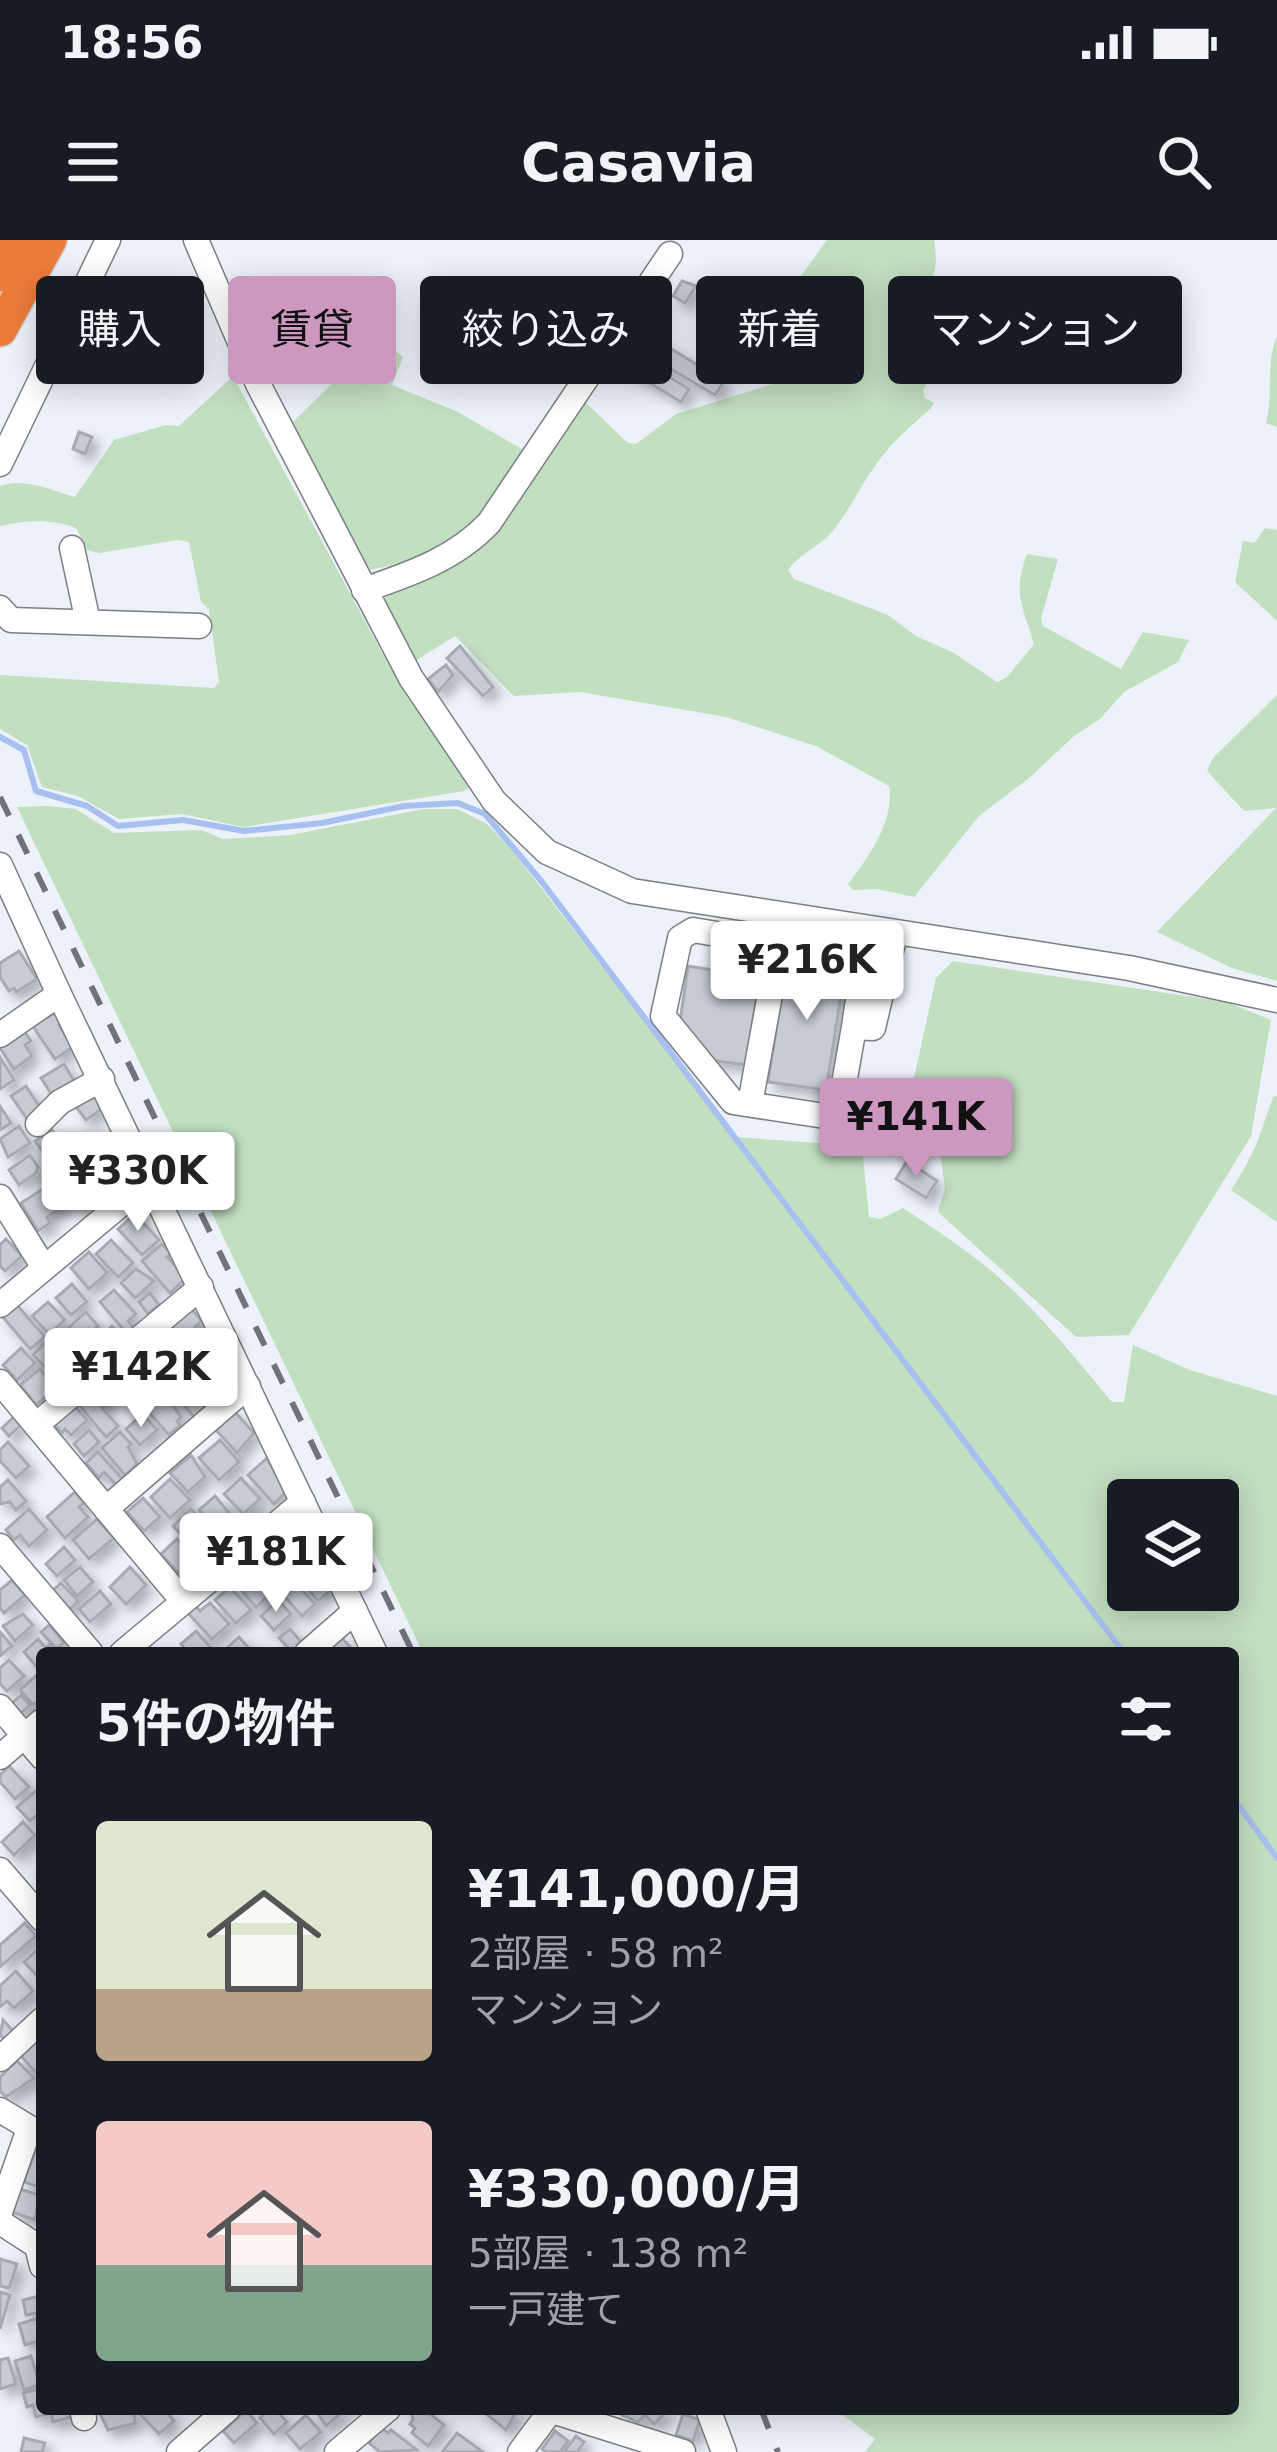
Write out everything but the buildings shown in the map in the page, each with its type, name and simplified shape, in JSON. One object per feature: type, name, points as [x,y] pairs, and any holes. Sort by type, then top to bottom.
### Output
[{"type":"highway","points":[[0,275],[19,240]]},
{"type":"highway","points":[[0,330],[50,240]]},
{"type":"street","points":[[0,464],[109,240]]},
{"type":"street","points":[[196,240],[250,369],[433,715],[505,814],[548,851],[632,891],[1129,968],[1277,1000]]},
{"type":"street","points":[[364,590],[446,557],[489,524],[670,254]]},
{"type":"street","points":[[72,548],[88,622]]},
{"type":"street","points":[[0,608],[11,620],[199,626]]},
{"type":"street","points":[[0,865],[372,1647]]},
{"type":"street","points":[[693,930],[864,959],[854,1028],[838,1118],[733,1102],[663,1016],[680,938],[693,930]]},
{"type":"street","points":[[854,1028],[873,1028],[895,934]]},
{"type":"street","points":[[750,1104],[778,945]]},
{"type":"street","points":[[0,1035],[59,994]]},
{"type":"street","points":[[38,1124],[60,1102],[102,1079]]},
{"type":"street","points":[[0,1304],[150,1180]]},
{"type":"street","points":[[0,1197],[43,1266]]},
{"type":"street","points":[[36,1425],[201,1287]]},
{"type":"street","points":[[0,1382],[183,1601]]},
{"type":"street","points":[[106,1509],[248,1386]]},
{"type":"street","points":[[129,1647],[303,1502]]},
{"type":"street","points":[[0,1546],[86,1647]]},
{"type":"street","points":[[314,1647],[355,1611]]},
{"type":"street","points":[[0,1707],[33,1729],[0,1757]]},
{"type":"street","points":[[0,1870],[36,1912]]},
{"type":"street","points":[[0,1911],[20,1894]]},
{"type":"street","points":[[0,2059],[36,2026]]},
{"type":"street","points":[[0,2110],[35,2132],[0,2212]]},
{"type":"street","points":[[0,2222],[36,2245]]},
{"type":"street","points":[[179,2452],[221,2415]]},
{"type":"street","points":[[337,2452],[381,2415]]},
{"type":"street","points":[[520,2452],[546,2415]]},
{"type":"street","points":[[564,2415],[664,2449]]},
{"type":"street","points":[[710,2415],[724,2452]]},
{"type":"green space","points":[[827,240],[934,240],[933,276],[888,276],[888,384],[927,384],[925,398],[934,403],[883,455],[830,534],[788,570],[794,579],[888,615],[997,682],[1007,677],[1034,644],[1020,590],[1027,554],[1058,559],[1041,618],[1043,626],[1121,669],[1143,632],[1189,640],[1178,662],[1124,692],[1100,719],[979,816],[914,897],[877,889],[853,890],[848,884],[884,826],[889,786],[816,746],[726,717],[580,692],[514,696],[455,636],[415,661],[381,600],[453,560],[579,401],[628,443],[636,444],[676,414],[773,384],[864,384],[864,276],[801,276]]},
{"type":"green space","points":[[1277,336],[1277,427],[1266,423]]},
{"type":"green space","points":[[228,381],[237,384],[388,664],[469,787],[464,791],[244,827],[182,814],[119,819],[78,796],[42,787],[27,745],[0,729],[0,675],[214,688],[219,682],[209,610],[201,602],[189,542],[99,553],[87,550],[76,528],[67,525],[38,521],[0,526],[0,486],[28,484],[75,497],[114,440],[166,425],[179,426]]},
{"type":"green space","points":[[332,384],[392,384],[458,412],[527,452],[498,497],[463,532],[420,556],[368,570],[290,425]]},
{"type":"green space","points":[[1265,528],[1277,530],[1277,621],[1235,582],[1243,541],[1254,543]]},
{"type":"green space","points":[[1277,695],[1277,981],[1232,968],[1157,932],[1276,808],[1244,811],[1207,771],[1213,758]]},
{"type":"green space","points":[[17,807],[76,809],[114,833],[201,830],[223,839],[290,835],[424,809],[457,809],[487,824],[510,848],[735,1137],[831,1144],[863,1157],[869,1217],[880,1219],[903,1208],[974,1257],[1027,1304],[1112,1402],[1124,1402],[1133,1345],[1190,1370],[1277,1396],[1277,2452],[865,2452],[875,2439],[843,2415],[1239,2415],[1239,1647],[420,1647]]},
{"type":"green space","points":[[953,961],[1227,1002],[1271,1020],[1251,1136],[1129,1335],[1076,1337],[938,1212],[945,1188],[932,1094],[912,1087],[936,978]]},
{"type":"green space","points":[[1276,1096],[1277,1222],[1231,1190],[1252,1155]]},
{"type":"waterway","points":[[0,737],[24,750],[36,791],[87,806],[118,826],[183,820],[244,831],[322,823],[404,806],[458,803],[485,814],[542,882],[1119,1647]]},
{"type":"waterway","points":[[1239,1806],[1277,1858]]},
{"type":"railway","points":[[0,797],[410,1647]]},
{"type":"railway","points":[[763,2415],[778,2452]]}]
